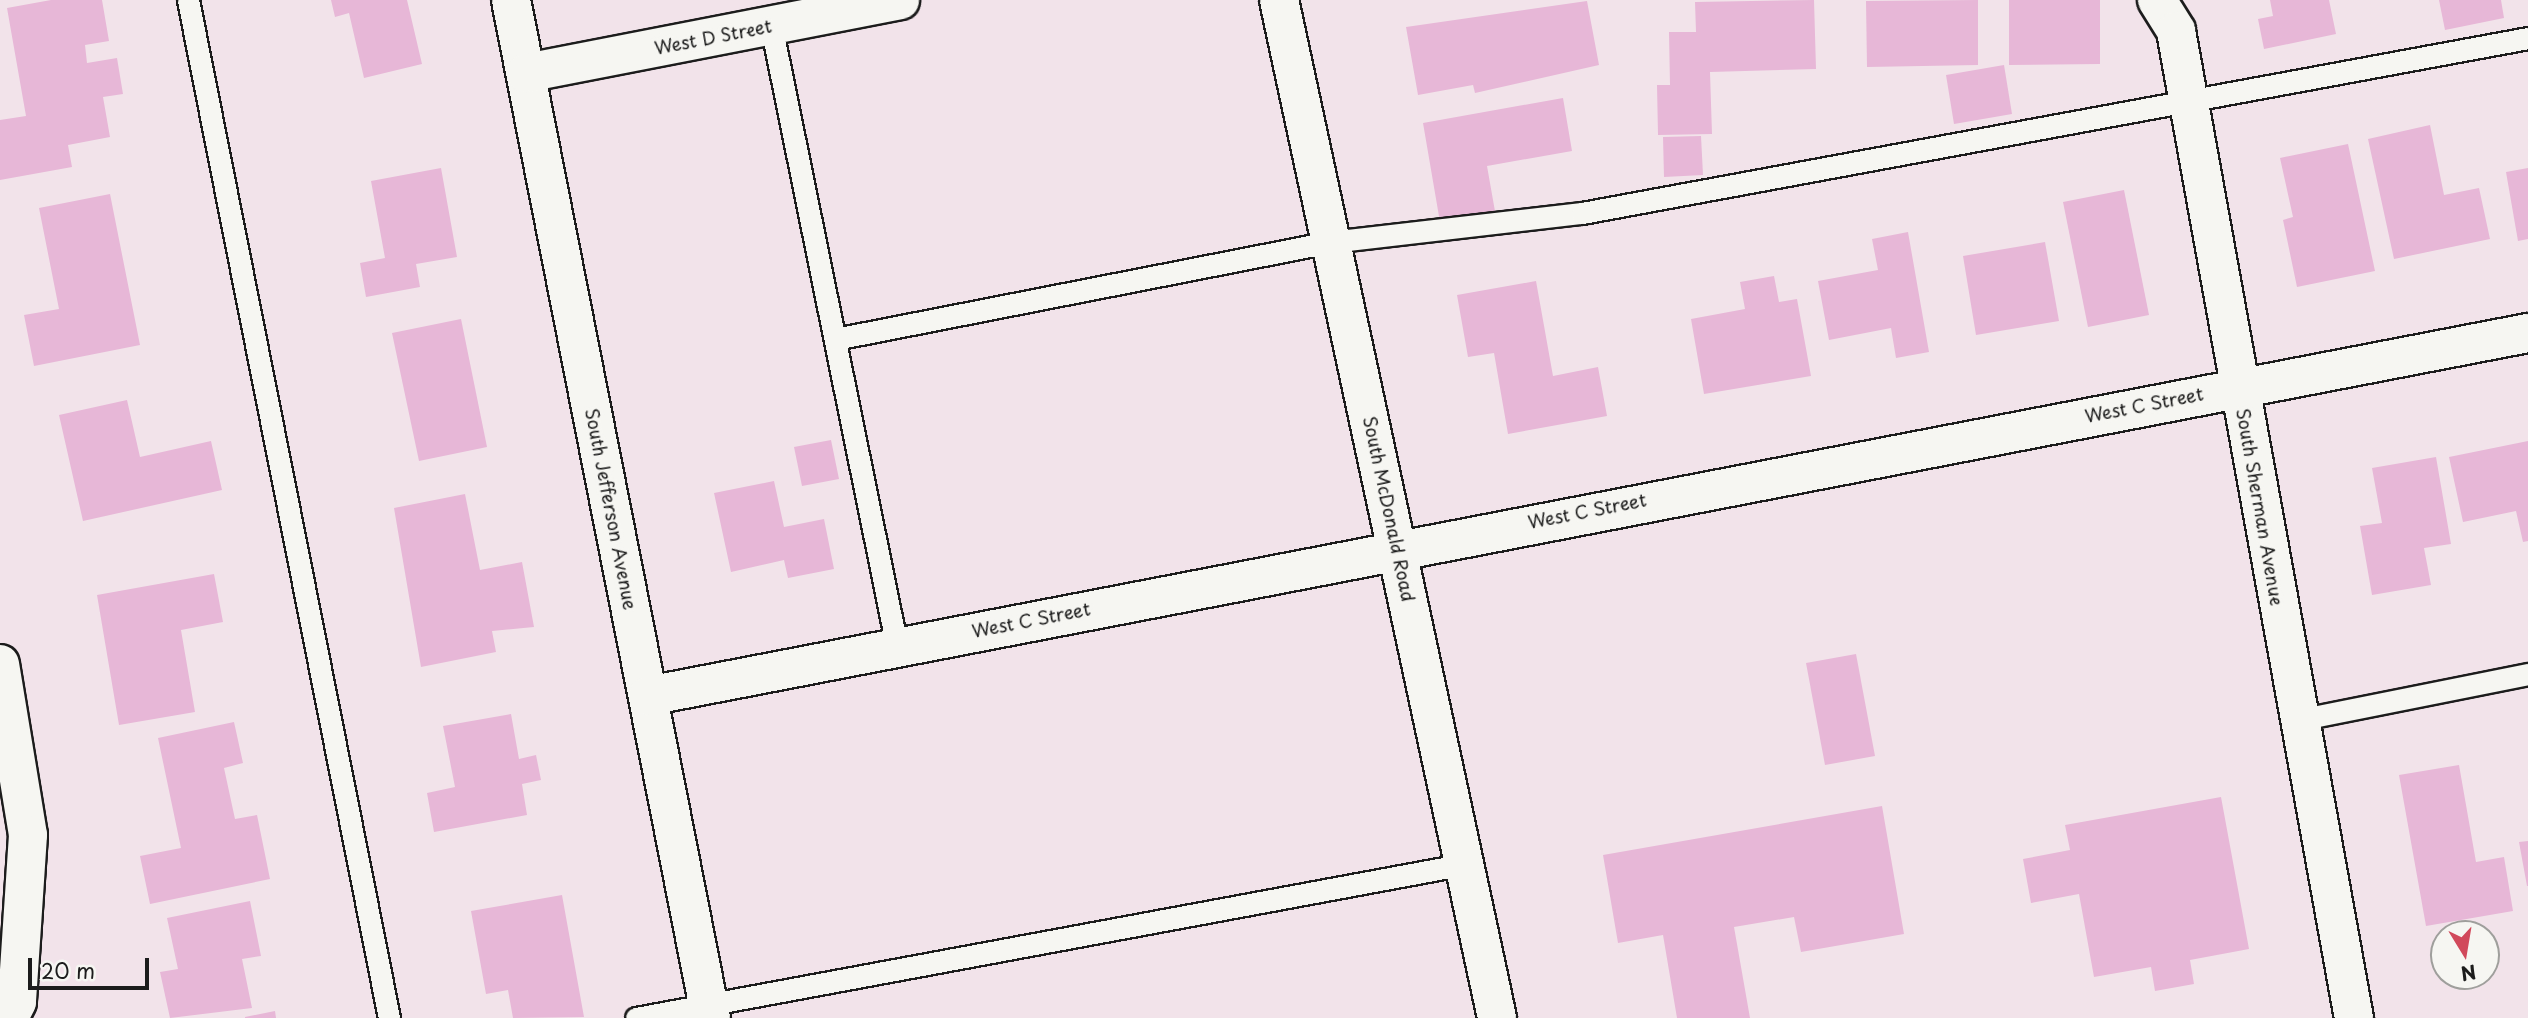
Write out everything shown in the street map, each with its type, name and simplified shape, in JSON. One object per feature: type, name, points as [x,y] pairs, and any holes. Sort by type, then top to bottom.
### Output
[{"type":"street","name":"South Jefferson Avenue","points":[[512,0],[710,1011]]},
{"type":"street","name":"West D Street","points":[[526,73],[900,0]]},
{"type":"street","name":"South McDonald Road","points":[[1279,0],[1497,1018]]},
{"type":"street","name":"South Sherman Avenue","points":[[2157,0],[2176,31],[2298,720],[2354,1018]]},
{"type":"street","name":"West C Street","points":[[648,696],[1397,547],[2528,333]]},
{"type":"street","points":[[0,664],[28,835],[17,1002],[9,1018]]},
{"type":"lane","points":[[188,0],[389,1018]]},
{"type":"lane","points":[[771,25],[897,647]]},
{"type":"lane","points":[[835,339],[1330,242],[1582,213],[2528,38]]},
{"type":"lane","points":[[2298,720],[2528,674]]},
{"type":"lane","points":[[636,1018],[710,1011],[1465,864]]},
{"type":"building","points":[[51,0],[102,0],[109,41],[85,45],[87,63],[117,58],[123,94],[103,97],[110,137],[68,145],[72,167],[0,180],[0,120],[26,116],[7,8]]},
{"type":"building","points":[[331,0],[407,0],[422,64],[364,78],[349,13],[335,17]]},
{"type":"building","points":[[1814,0],[1816,69],[1710,72],[1712,134],[1658,135],[1657,85],[1670,85],[1669,32],[1696,32],[1695,2]]},
{"type":"building","points":[[1978,0],[1978,65],[1867,67],[1866,1]]},
{"type":"building","points":[[2009,0],[2100,0],[2100,64],[2009,65]]},
{"type":"building","points":[[2270,0],[2329,0],[2336,34],[2264,49],[2258,19],[2273,16]]},
{"type":"building","points":[[2439,0],[2501,0],[2504,18],[2445,30]]},
{"type":"building","points":[[1587,1],[1599,65],[1475,93],[1473,85],[1418,95],[1406,27]]},
{"type":"building","points":[[2004,65],[2012,114],[1954,124],[1946,75]]},
{"type":"building","points":[[1563,98],[1572,151],[1487,166],[1496,217],[1441,228],[1423,123]]},
{"type":"building","points":[[2430,125],[2444,195],[2479,188],[2490,239],[2394,259],[2368,139]]},
{"type":"building","points":[[1701,136],[1703,175],[1664,177],[1663,137]]},
{"type":"building","points":[[2348,144],[2375,271],[2297,287],[2283,220],[2293,217],[2280,158]]},
{"type":"building","points":[[441,168],[457,257],[416,264],[420,287],[366,297],[360,263],[385,258],[371,181]]},
{"type":"building","points":[[2528,168],[2528,239],[2518,241],[2506,172]]},
{"type":"building","points":[[2124,190],[2149,315],[2088,327],[2063,202]]},
{"type":"building","points":[[110,194],[140,345],[34,366],[24,315],[59,309],[39,208]]},
{"type":"building","points":[[1908,232],[1929,352],[1896,358],[1891,328],[1829,340],[1818,281],[1878,270],[1872,239]]},
{"type":"building","points":[[2045,242],[2059,321],[1976,335],[1963,256]]},
{"type":"building","points":[[1774,276],[1779,302],[1797,299],[1811,376],[1704,394],[1691,319],[1745,309],[1740,282]]},
{"type":"building","points":[[1536,281],[1553,376],[1598,367],[1607,416],[1508,434],[1494,353],[1468,357],[1457,295]]},
{"type":"building","points":[[461,319],[487,447],[419,461],[392,333]]},
{"type":"building","points":[[127,400],[140,457],[211,441],[222,490],[83,521],[59,415]]},
{"type":"building","points":[[831,440],[839,479],[802,486],[794,447]]},
{"type":"building","points":[[2528,441],[2528,541],[2523,542],[2516,511],[2463,522],[2449,457]]},
{"type":"building","points":[[2436,457],[2451,544],[2424,548],[2431,585],[2372,595],[2360,526],[2382,523],[2372,468]]},
{"type":"building","points":[[774,481],[784,527],[824,519],[834,569],[788,578],[784,560],[731,572],[714,493]]},
{"type":"building","points":[[465,494],[480,570],[522,562],[534,627],[492,631],[496,652],[421,667],[394,508]]},
{"type":"building","points":[[214,574],[223,622],[181,630],[195,712],[119,725],[97,595]]},
{"type":"building","points":[[1856,654],[1875,756],[1825,765],[1806,663]]},
{"type":"building","points":[[511,714],[519,759],[536,755],[541,780],[522,784],[527,815],[434,832],[427,793],[455,787],[443,726]]},
{"type":"building","points":[[234,722],[243,763],[224,768],[235,819],[257,815],[270,879],[150,904],[140,856],[181,848],[158,738]]},
{"type":"building","points":[[2459,765],[2476,862],[2504,857],[2513,911],[2461,920],[2430,920],[2430,925],[2426,926],[2399,775]]},
{"type":"building","points":[[2221,797],[2249,949],[2190,960],[2194,984],[2155,991],[2151,967],[2094,977],[2079,894],[2031,903],[2023,859],[2070,850],[2065,825]]},
{"type":"building","points":[[1882,806],[1904,934],[1801,952],[1794,917],[1734,927],[1750,1018],[1677,1018],[1663,935],[1618,943],[1603,855]]},
{"type":"building","points":[[2528,841],[2528,886],[2527,886],[2519,842]]},
{"type":"building","points":[[562,895],[584,1017],[513,1018],[508,990],[486,994],[471,911]]},
{"type":"building","points":[[250,901],[261,956],[242,959],[252,1008],[170,1018],[160,972],[178,969],[167,918]]},
{"type":"building","points":[[275,1011],[276,1018],[245,1018],[245,1017]]}]
